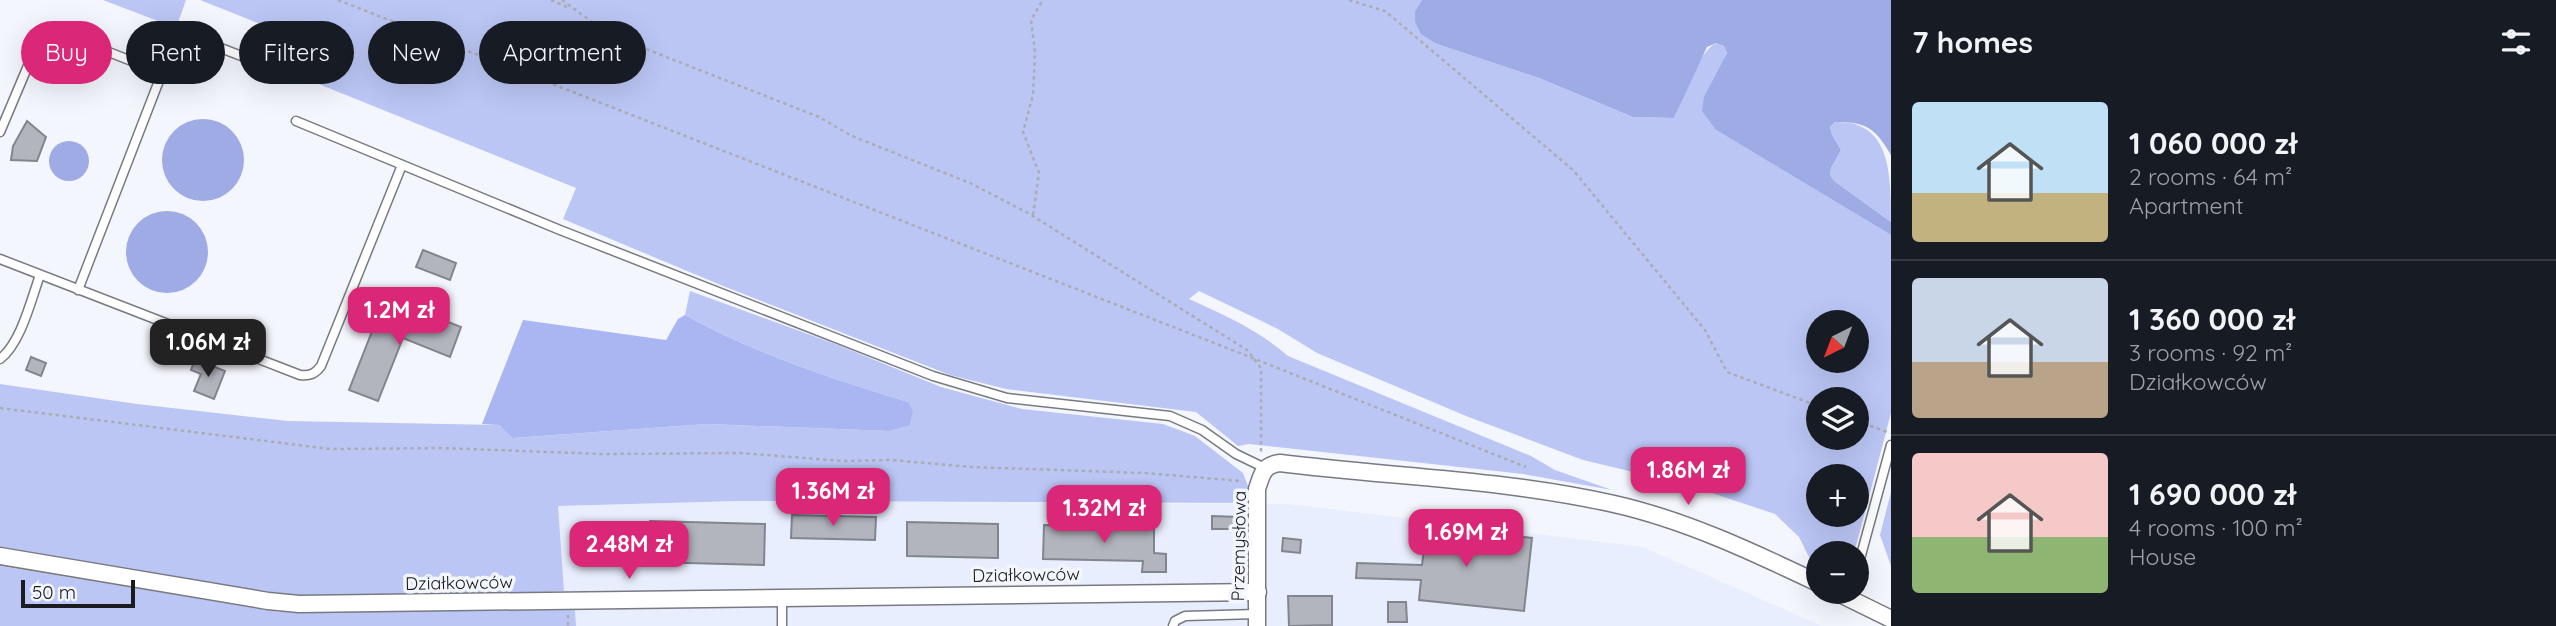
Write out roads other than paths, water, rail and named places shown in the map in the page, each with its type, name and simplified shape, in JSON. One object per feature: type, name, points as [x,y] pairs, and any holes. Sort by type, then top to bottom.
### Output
[{"type":"street","points":[[1262,475],[1271,464],[1280,463],[1449,479],[1614,504],[1696,530],[1806,578]]},
{"type":"street","name":"Przemysłowa","points":[[1257,620],[1257,489],[1262,475]]},
{"type":"street","name":"Działkowców","points":[[0,556],[299,604],[1258,592]]},
{"type":"street","points":[[1864,604],[1891,619]]},
{"type":"lane","points":[[0,132],[38,42],[45,35],[63,34],[126,59]]},
{"type":"lane","points":[[78,289],[158,84]]},
{"type":"lane","points":[[296,121],[933,376],[1007,398],[1170,416],[1202,430],[1249,462],[1262,475]]},
{"type":"lane","points":[[0,259],[308,376],[316,373],[321,366],[401,165]]},
{"type":"lane","points":[[0,359],[10,352],[16,340],[40,275]]},
{"type":"lane","points":[[1865,541],[1891,445]]},
{"type":"lane","points":[[782,597],[782,626]]},
{"type":"lane","points":[[1173,626],[1175,621],[1185,616],[1257,620]]}]
